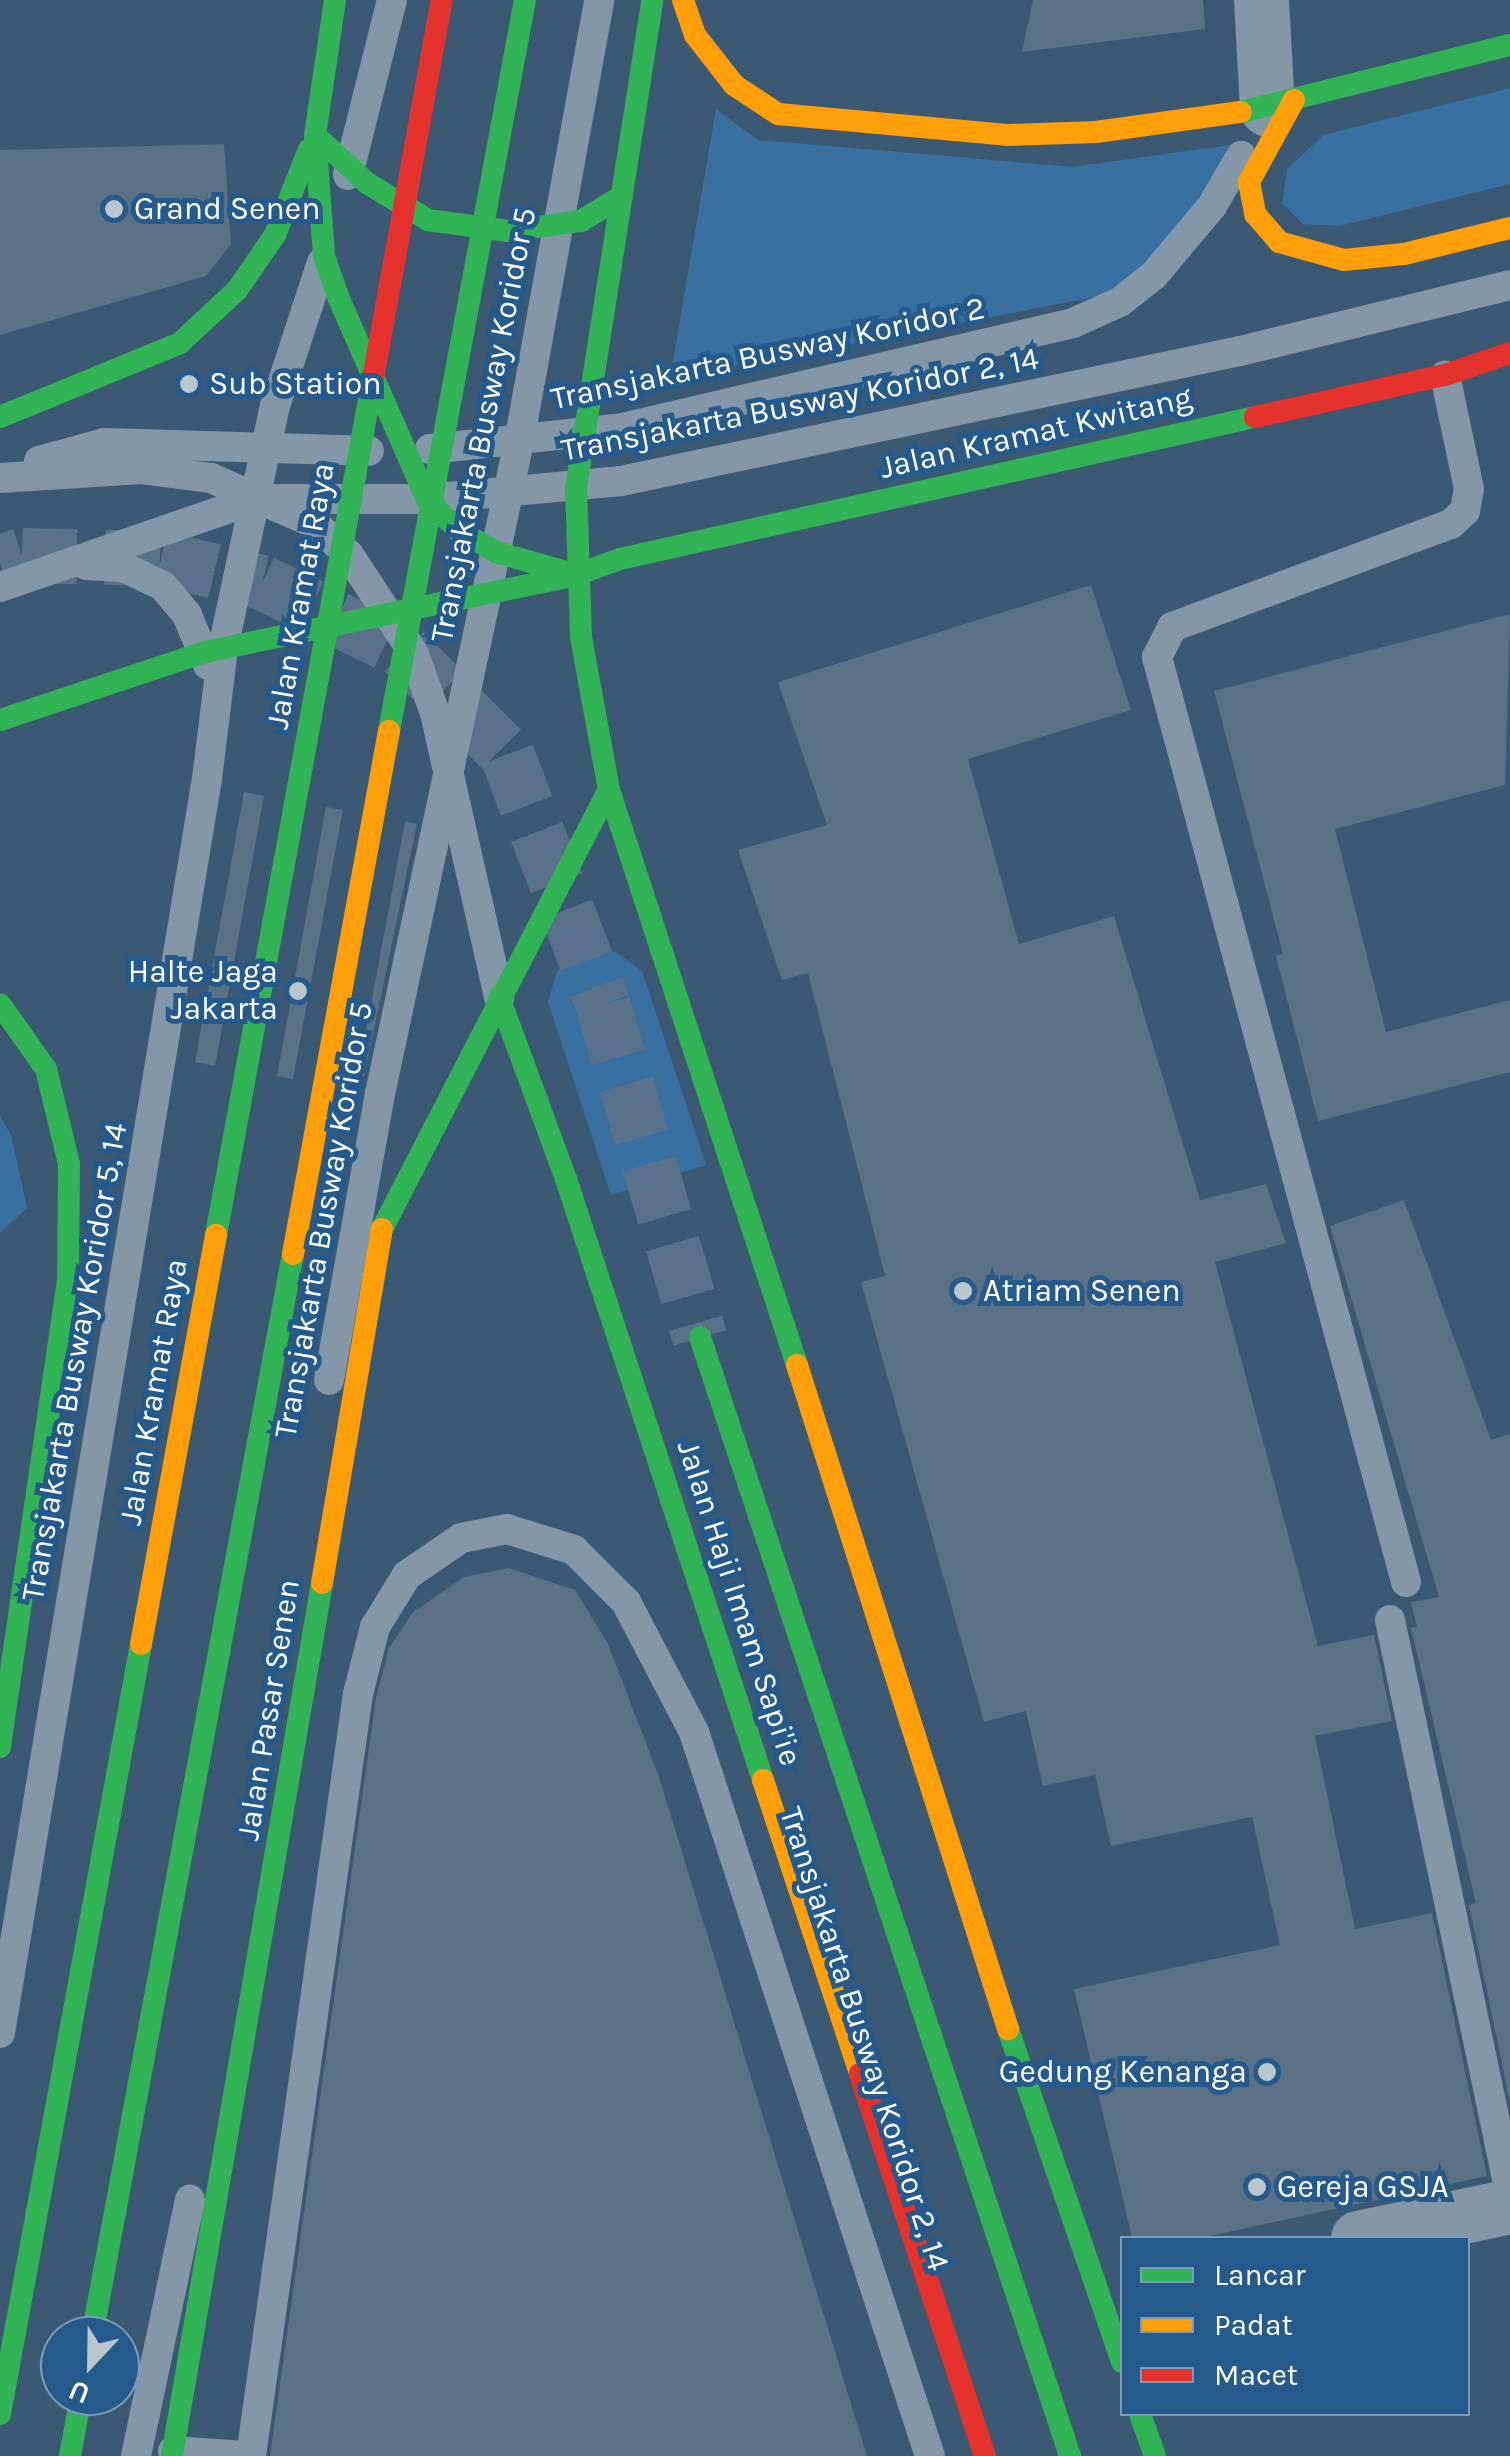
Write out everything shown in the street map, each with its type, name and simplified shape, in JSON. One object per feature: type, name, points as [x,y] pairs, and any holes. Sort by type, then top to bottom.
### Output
[{"type":"main road","points":[[335,0],[315,135],[324,256],[405,452],[427,499],[458,530],[496,552],[576,575]]},
{"type":"main road","name":"Jalan Kramat Raya","points":[[0,2414],[442,0]]},
{"type":"main road","points":[[96,2316],[525,0]]},
{"type":"main road","points":[[652,0],[576,488],[581,637],[609,790],[722,1124],[962,1894],[1111,2292],[1120,2349]]},
{"type":"main road","points":[[683,0],[695,35],[734,86],[778,114],[1006,135],[1096,132],[1280,105],[1510,46]]},
{"type":"main road","points":[[1280,105],[1250,182],[1255,214],[1280,242],[1344,260],[1404,254],[1510,228]]},
{"type":"main road","points":[[315,135],[350,168],[428,220],[508,232],[581,221],[622,196]]},
{"type":"main road","points":[[0,417],[180,343],[237,290],[275,236],[315,135]]},
{"type":"main road","name":"Jalan Kramat Kwitang","points":[[0,720],[214,650],[576,575],[620,559],[1503,360]]},
{"type":"main road","points":[[498,998],[609,790]]},
{"type":"main road","name":"Jalan Pasar Senen","points":[[173,2453],[384,1220],[498,998]]},
{"type":"main road","name":"Jalan Haji Imam Sapi'ie","points":[[498,998],[566,1179],[984,2456]]},
{"type":"main road","points":[[0,1004],[46,1069],[69,1164],[68,1280],[0,1747]]},
{"type":"main road","points":[[700,1338],[1070,2456]]},
{"type":"main road","points":[[70,2456],[77,2416]]},
{"type":"main road","points":[[1141,2416],[1154,2456]]},
{"type":"street","points":[[1261,0],[1280,105]]},
{"type":"street","points":[[1368,2236],[1510,2206]]},
{"type":"lane","points":[[214,650],[255,499],[264,450],[350,168],[392,0]]},
{"type":"lane","name":"Transjakarta Busway Koridor 5","points":[[136,2456],[200,2149],[362,1180],[519,442],[599,0]]},
{"type":"lane","name":"Transjakarta Busway Koridor 2","points":[[3,476],[105,442],[405,452],[584,435],[1073,323],[1120,302],[1154,276],[1212,206],[1280,105]]},
{"type":"lane","name":"Transjakarta Busway Koridor 2, 14","points":[[0,588],[255,499],[427,499],[576,488],[1352,323],[1510,284]]},
{"type":"lane","points":[[1406,1582],[1157,657],[1172,626],[1451,524],[1465,510],[1468,488],[1445,375]]},
{"type":"lane","name":"Transjakarta Busway Koridor 2, 14","points":[[3,476],[142,469],[211,478],[314,523],[349,554],[414,654],[448,775]]},
{"type":"lane","points":[[68,564],[123,566],[164,586],[214,650]]},
{"type":"lane","name":"Transjakarta Busway Koridor 5, 14","points":[[0,2033],[208,778],[214,650]]},
{"type":"lane","points":[[448,775],[498,998]]},
{"type":"lane","name":"Transjakarta Busway Koridor 2, 14","points":[[498,998],[512,1077],[920,2325],[969,2456]]},
{"type":"lane","points":[[173,2453],[248,2456],[358,1694],[375,1628],[408,1575],[461,1538],[507,1529],[574,1550],[626,1602],[694,1732],[930,2456]]},
{"type":"lane","points":[[1390,1620],[1510,2193]]},
{"type":"shaded area","points":[[1510,88],[1510,184],[1339,226],[1303,224],[1282,203],[1287,170],[1323,135]]},
{"type":"shaded area","points":[[716,109],[758,140],[1072,167],[1251,142],[1130,290],[670,379]]},
{"type":"shaded area","points":[[583,952],[616,952],[642,971],[706,1165],[611,1195],[548,1002],[557,971]]},
{"type":"shaded area","points":[[0,1116],[11,1135],[27,1208],[0,1233]]},
{"type":"building","points":[[1033,0],[1203,0],[1205,29],[1022,52]]},
{"type":"building","name":"Grand Senen","points":[[224,144],[231,244],[206,276],[0,335],[0,150]]},
{"type":"building","points":[[1091,585],[1131,710],[968,759],[1019,944],[1114,916],[1200,1200],[1266,1184],[1286,1243],[1215,1262],[1318,1646],[1374,1635],[1392,1721],[1315,1736],[1355,1929],[1432,1913],[1487,2176],[1210,2236],[1132,2236],[1074,1989],[1280,1945],[1252,1817],[1111,1846],[1095,1775],[1043,1786],[1026,1711],[984,1722],[861,1282],[885,1276],[808,973],[782,980],[738,850],[827,825],[778,682]]},
{"type":"building","points":[[1510,614],[1505,785],[1335,829],[1386,1032],[1510,1000],[1510,1072],[1318,1121],[1276,956],[1283,954],[1214,691]]},
{"type":"building","points":[[244,792],[264,796],[215,1066],[195,1062]]},
{"type":"building","points":[[326,807],[343,810],[293,1079],[277,1076]]},
{"type":"building","points":[[405,821],[417,824],[361,1091],[355,1090]]},
{"type":"building","points":[[1404,1200],[1491,1440],[1510,1434],[1510,2102],[1469,1905],[1476,1903],[1411,1628],[1417,1627],[1411,1602],[1439,1597],[1330,1226]]},
{"type":"building","points":[[509,1568],[575,1590],[608,1644],[659,1777],[867,2456],[270,2456],[376,1698],[389,1648],[413,1612],[464,1577]]},
{"type":"tunnel","points":[[0,562],[22,555],[161,558],[262,582],[404,651],[507,754],[603,1004],[700,1337]]},
{"type":"traffic: fast","points":[[335,0],[315,135],[324,256],[339,299],[427,499],[458,530],[496,552],[569,573]]},
{"type":"traffic: fast","points":[[389,731],[525,0]]},
{"type":"traffic: fast","points":[[382,1229],[609,790],[581,637],[576,488],[652,0]]},
{"type":"traffic: fast","points":[[1241,112],[1510,45]]},
{"type":"traffic: fast","points":[[315,135],[367,183],[428,220],[508,231],[581,221],[622,196]]},
{"type":"traffic: fast","points":[[0,417],[180,343],[237,290],[275,235],[309,149]]},
{"type":"traffic: fast","points":[[216,1235],[371,389]]},
{"type":"traffic: fast","points":[[0,720],[205,652],[576,575],[620,559],[1255,417]]},
{"type":"traffic: fast","points":[[609,790],[797,1365]]},
{"type":"traffic: fast","points":[[499,997],[566,1179],[763,1780]]},
{"type":"traffic: fast","points":[[0,1004],[46,1069],[69,1164],[68,1280],[0,1747]]},
{"type":"traffic: fast","points":[[96,2316],[293,1254]]},
{"type":"traffic: fast","points":[[700,1337],[1070,2456]]},
{"type":"traffic: fast","points":[[172,2456],[322,1583]]},
{"type":"traffic: fast","points":[[0,2414],[141,1644]]},
{"type":"traffic: fast","points":[[1008,2029],[1120,2356]]},
{"type":"traffic: fast","points":[[70,2456],[77,2416]]},
{"type":"traffic: fast","points":[[1141,2416],[1155,2456]]},
{"type":"traffic: slow","points":[[683,0],[695,35],[734,85],[778,114],[1007,135],[1096,132],[1241,112]]},
{"type":"traffic: slow","points":[[1294,100],[1249,182],[1255,214],[1279,242],[1344,260],[1404,254],[1510,228]]},
{"type":"traffic: slow","points":[[293,1254],[389,731]]},
{"type":"traffic: slow","points":[[322,1583],[382,1229]]},
{"type":"traffic: slow","points":[[141,1644],[216,1235]]},
{"type":"traffic: slow","points":[[797,1365],[1008,2029]]},
{"type":"traffic: slow","points":[[763,1780],[860,2074]]},
{"type":"traffic: jam","points":[[371,389],[442,0]]},
{"type":"traffic: jam","points":[[1255,417],[1445,375],[1510,353]]},
{"type":"traffic: jam","points":[[860,2074],[985,2456]]},
{"type":"place","name":"Grand Senen","points":[[114,209]]},
{"type":"place","name":"Sub Station","points":[[189,384]]},
{"type":"place","name":"Halte Jaga Jakarta","points":[[298,991]]},
{"type":"place","name":"Atriam Senen","points":[[963,1291]]},
{"type":"place","name":"Gedung Kenanga","points":[[1267,2072]]},
{"type":"place","name":"Gereja GSJA","points":[[1257,2187]]}]
